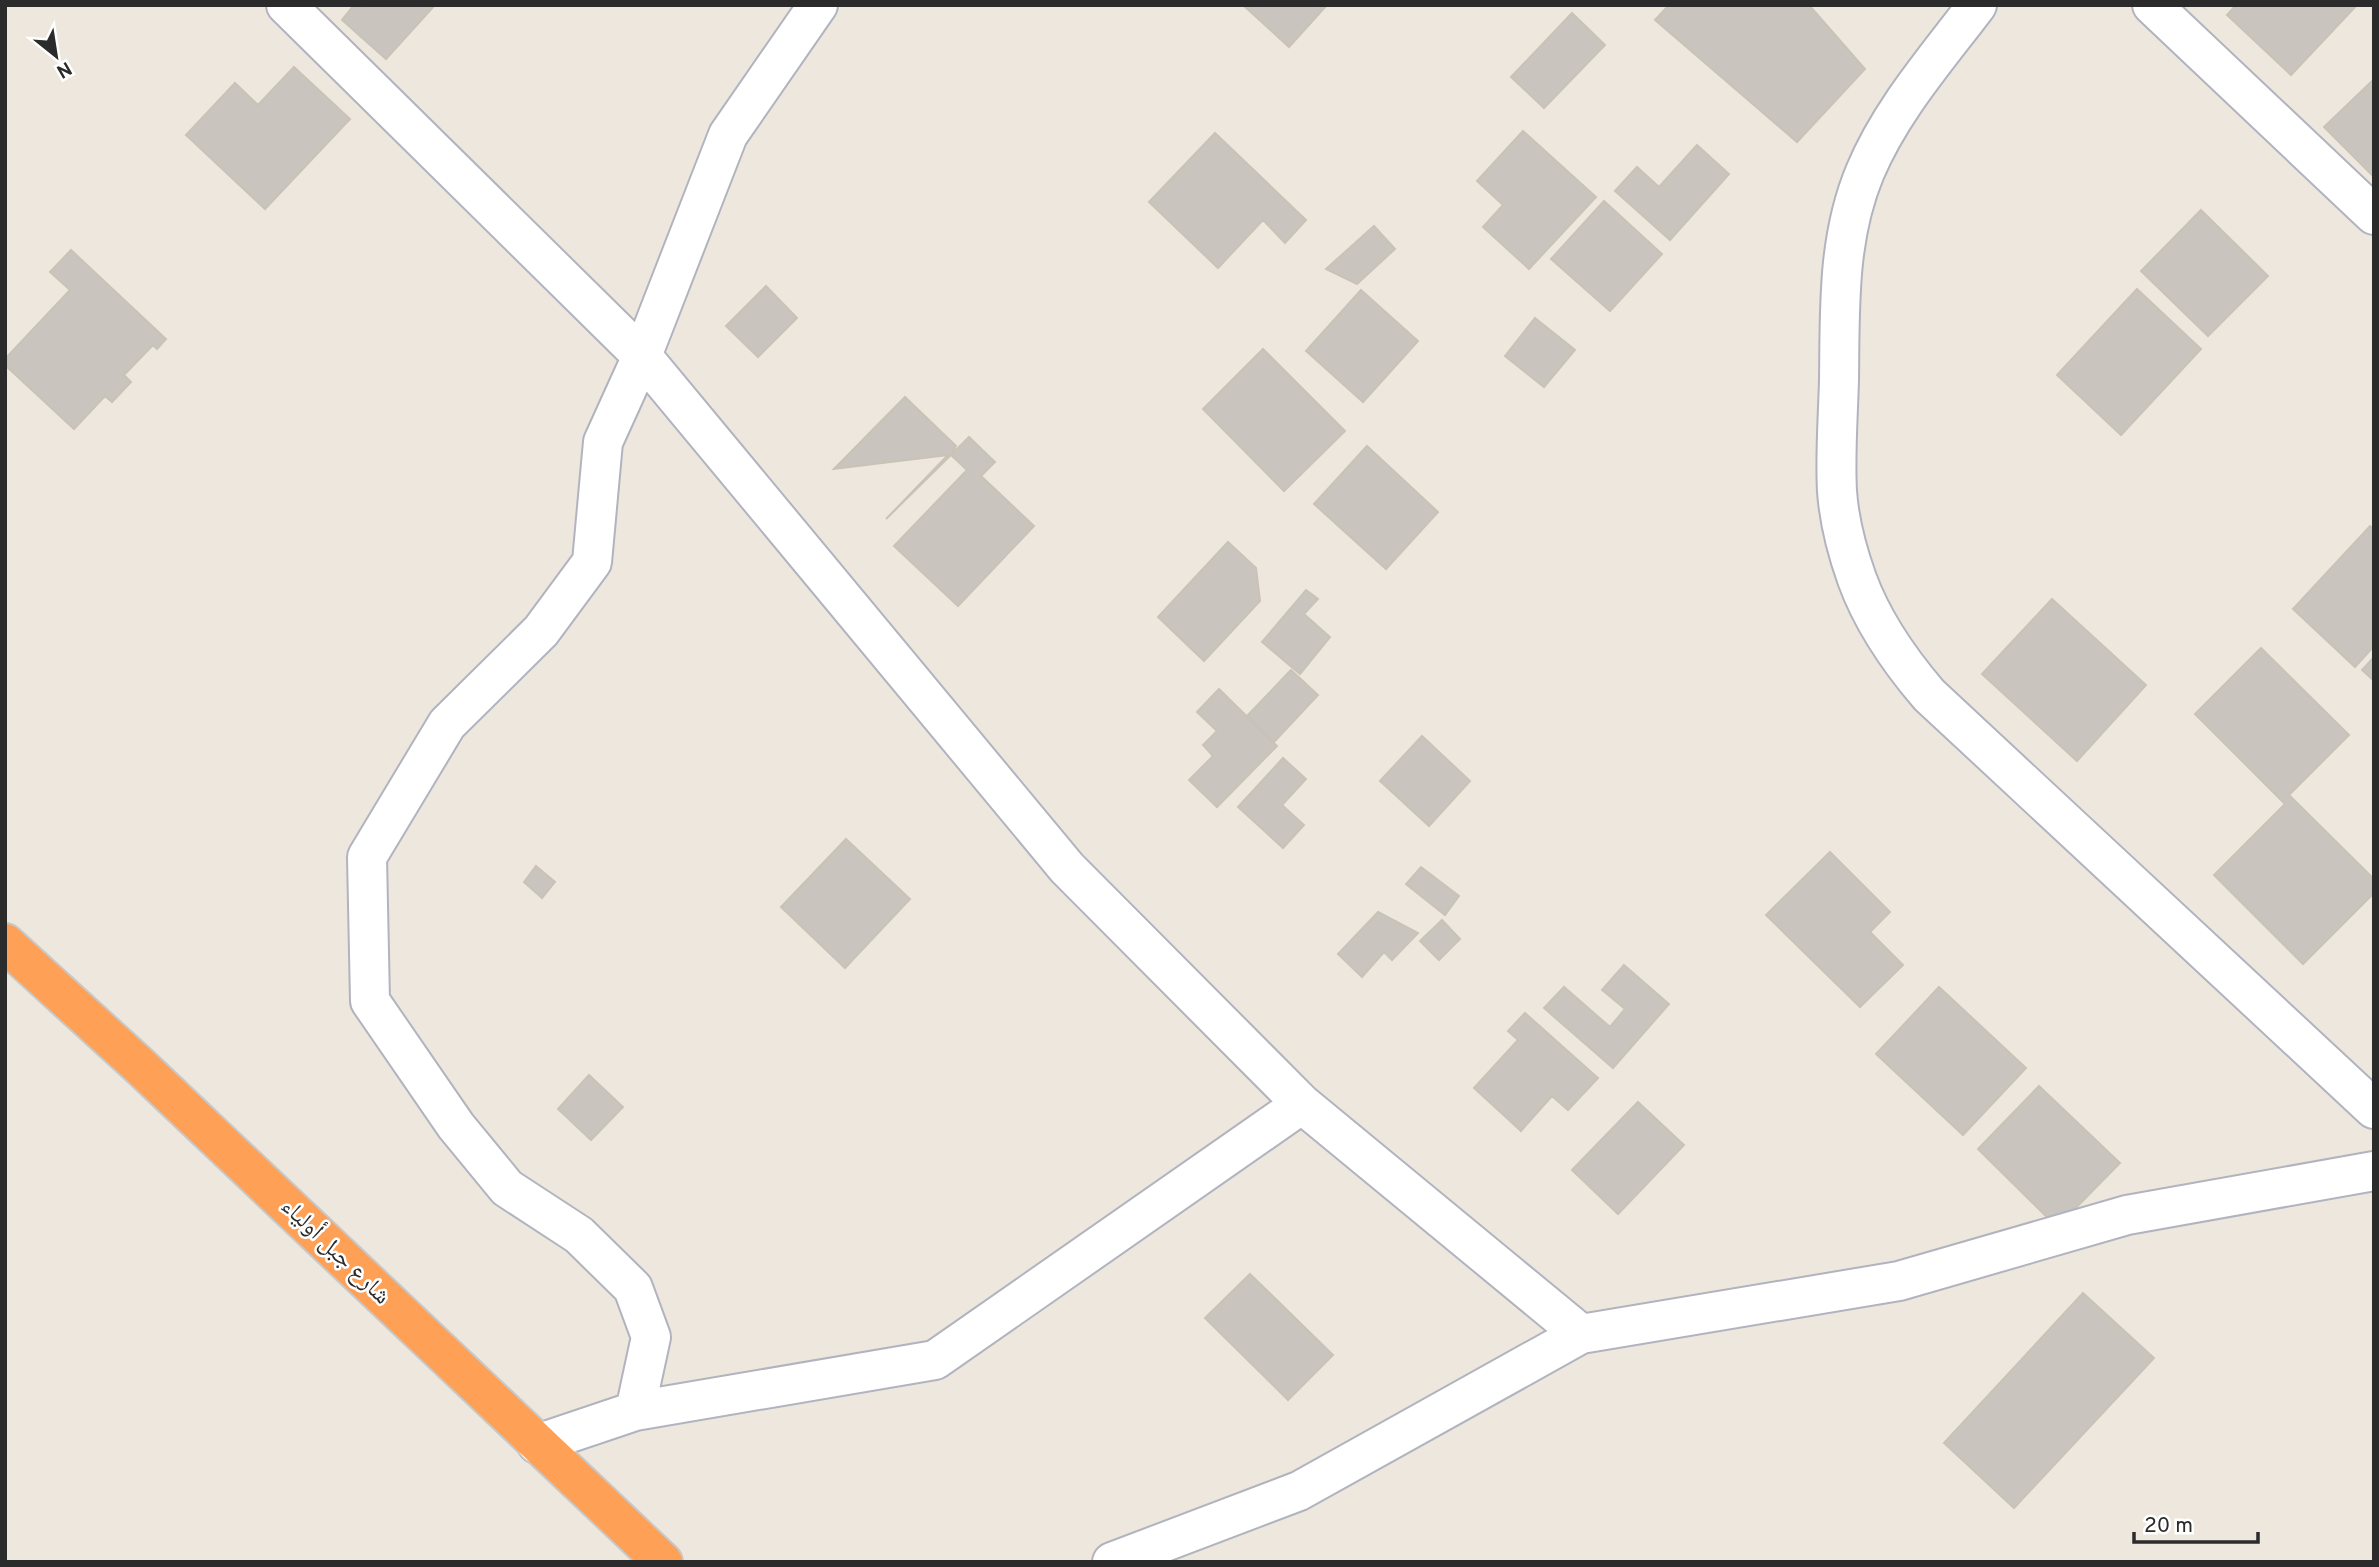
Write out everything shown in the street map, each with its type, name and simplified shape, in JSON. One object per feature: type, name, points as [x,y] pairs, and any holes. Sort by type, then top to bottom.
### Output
[{"type":"highway","name":"شارع جبل أولياء","points":[[5,943],[142,1068],[663,1562]]},
{"type":"street","points":[[286,5],[642,356],[1067,868],[1302,1104],[1581,1334]]},
{"type":"street","points":[[635,1411],[651,1337],[633,1288],[579,1235],[507,1188],[456,1126],[370,1001],[367,857],[447,724],[541,631],[592,562],[603,442],[642,356],[728,135],[818,5]]},
{"type":"street","points":[[1977,5],[1901,106],[1880,139],[1856,196],[1843,244],[1837,492],[1857,580],[1876,621],[1900,660],[1929,695],[2374,1109]]},
{"type":"street","points":[[2152,5],[2374,215]]},
{"type":"street","points":[[537,1444],[635,1411],[935,1360],[1302,1104]]},
{"type":"street","points":[[1112,1562],[1299,1491],[1581,1334],[1899,1281],[2127,1215],[2374,1171]]},
{"type":"building","points":[[354,5],[364,8],[367,5],[435,5],[386,59],[342,20]]},
{"type":"building","points":[[1243,5],[1327,5],[1289,47]]},
{"type":"building","points":[[1669,5],[1809,5],[1865,69],[1797,142],[1655,20]]},
{"type":"building","points":[[2236,5],[2357,5],[2291,75],[2227,15]]},
{"type":"building","points":[[1572,13],[1605,45],[1544,108],[1511,77]]},
{"type":"building","points":[[294,67],[350,119],[265,209],[186,135],[235,83],[258,105]]},
{"type":"building","points":[[2374,79],[2374,177],[2324,127]]},
{"type":"building","points":[[1523,131],[1596,197],[1529,269],[1483,227],[1503,205],[1477,181]]},
{"type":"building","points":[[1215,133],[1306,220],[1285,243],[1263,220],[1218,268],[1149,202]]},
{"type":"building","points":[[1697,145],[1729,174],[1670,240],[1615,191],[1637,167],[1659,187]]},
{"type":"building","points":[[1604,201],[1662,254],[1610,311],[1551,259]]},
{"type":"building","points":[[2201,210],[2268,276],[2208,336],[2141,271]]},
{"type":"building","points":[[1374,226],[1395,249],[1357,284],[1326,269]]},
{"type":"building","points":[[71,250],[166,339],[157,349],[153,345],[124,375],[131,382],[112,402],[105,396],[74,429],[5,365],[5,359],[70,290],[50,272]]},
{"type":"building","points":[[766,286],[797,318],[758,357],[726,326]]},
{"type":"building","points":[[2137,289],[2201,349],[2121,435],[2057,375]]},
{"type":"building","points":[[1361,290],[1418,341],[1363,402],[1306,351]]},
{"type":"building","points":[[1535,318],[1575,350],[1544,387],[1505,356]]},
{"type":"building","points":[[1263,349],[1345,431],[1284,491],[1203,409]]},
{"type":"building","points":[[905,397],[956,446],[951,455],[886,519],[948,455],[834,469]]},
{"type":"building","points":[[969,437],[995,462],[981,476],[1034,526],[958,606],[894,546],[967,470],[951,455]]},
{"type":"building","points":[[1367,446],[1438,512],[1386,569],[1314,504]]},
{"type":"building","points":[[2370,526],[2374,529],[2374,646],[2355,667],[2293,609]]},
{"type":"building","points":[[1228,542],[1256,568],[1260,601],[1204,661],[1158,617]]},
{"type":"building","points":[[1306,590],[1318,599],[1304,614],[1330,637],[1300,674],[1262,642]]},
{"type":"building","points":[[2052,599],[2146,685],[2077,761],[1982,674]]},
{"type":"building","points":[[2261,648],[2349,735],[2289,795],[2374,879],[2372,895],[2303,964],[2214,875],[2285,804],[2195,714]]},
{"type":"building","points":[[2374,657],[2374,681],[2362,670]]},
{"type":"building","points":[[1291,670],[1318,695],[1274,742],[1247,716]]},
{"type":"building","points":[[1219,689],[1277,746],[1217,807],[1189,780],[1213,756],[1203,745],[1217,731],[1197,712]]},
{"type":"building","points":[[1422,736],[1470,781],[1429,826],[1380,781]]},
{"type":"building","points":[[1283,758],[1306,779],[1282,805],[1304,825],[1283,848],[1238,807]]},
{"type":"building","points":[[846,839],[910,899],[845,968],[781,907]]},
{"type":"building","points":[[1830,852],[1890,912],[1870,932],[1903,965],[1860,1007],[1766,915]]},
{"type":"building","points":[[536,866],[555,882],[542,898],[524,882]]},
{"type":"building","points":[[1421,867],[1459,896],[1445,915],[1406,884]]},
{"type":"building","points":[[1378,912],[1418,933],[1392,960],[1384,952],[1362,977],[1338,954]]},
{"type":"building","points":[[1442,920],[1460,939],[1439,960],[1420,941]]},
{"type":"building","points":[[1624,965],[1669,1004],[1613,1068],[1544,1008],[1564,987],[1610,1027],[1625,1009],[1602,990]]},
{"type":"building","points":[[1939,987],[2026,1068],[1963,1135],[1876,1054]]},
{"type":"building","points":[[1525,1013],[1598,1078],[1568,1110],[1552,1096],[1521,1131],[1474,1088],[1518,1040],[1508,1031]]},
{"type":"building","points":[[589,1075],[623,1107],[591,1140],[558,1109]]},
{"type":"building","points":[[2039,1086],[2120,1163],[2057,1227],[1978,1149]]},
{"type":"building","points":[[1638,1102],[1684,1145],[1618,1214],[1572,1170]]},
{"type":"building","points":[[1250,1274],[1333,1355],[1288,1400],[1205,1318]]},
{"type":"building","points":[[2083,1293],[2154,1358],[2014,1508],[1944,1443]]}]
